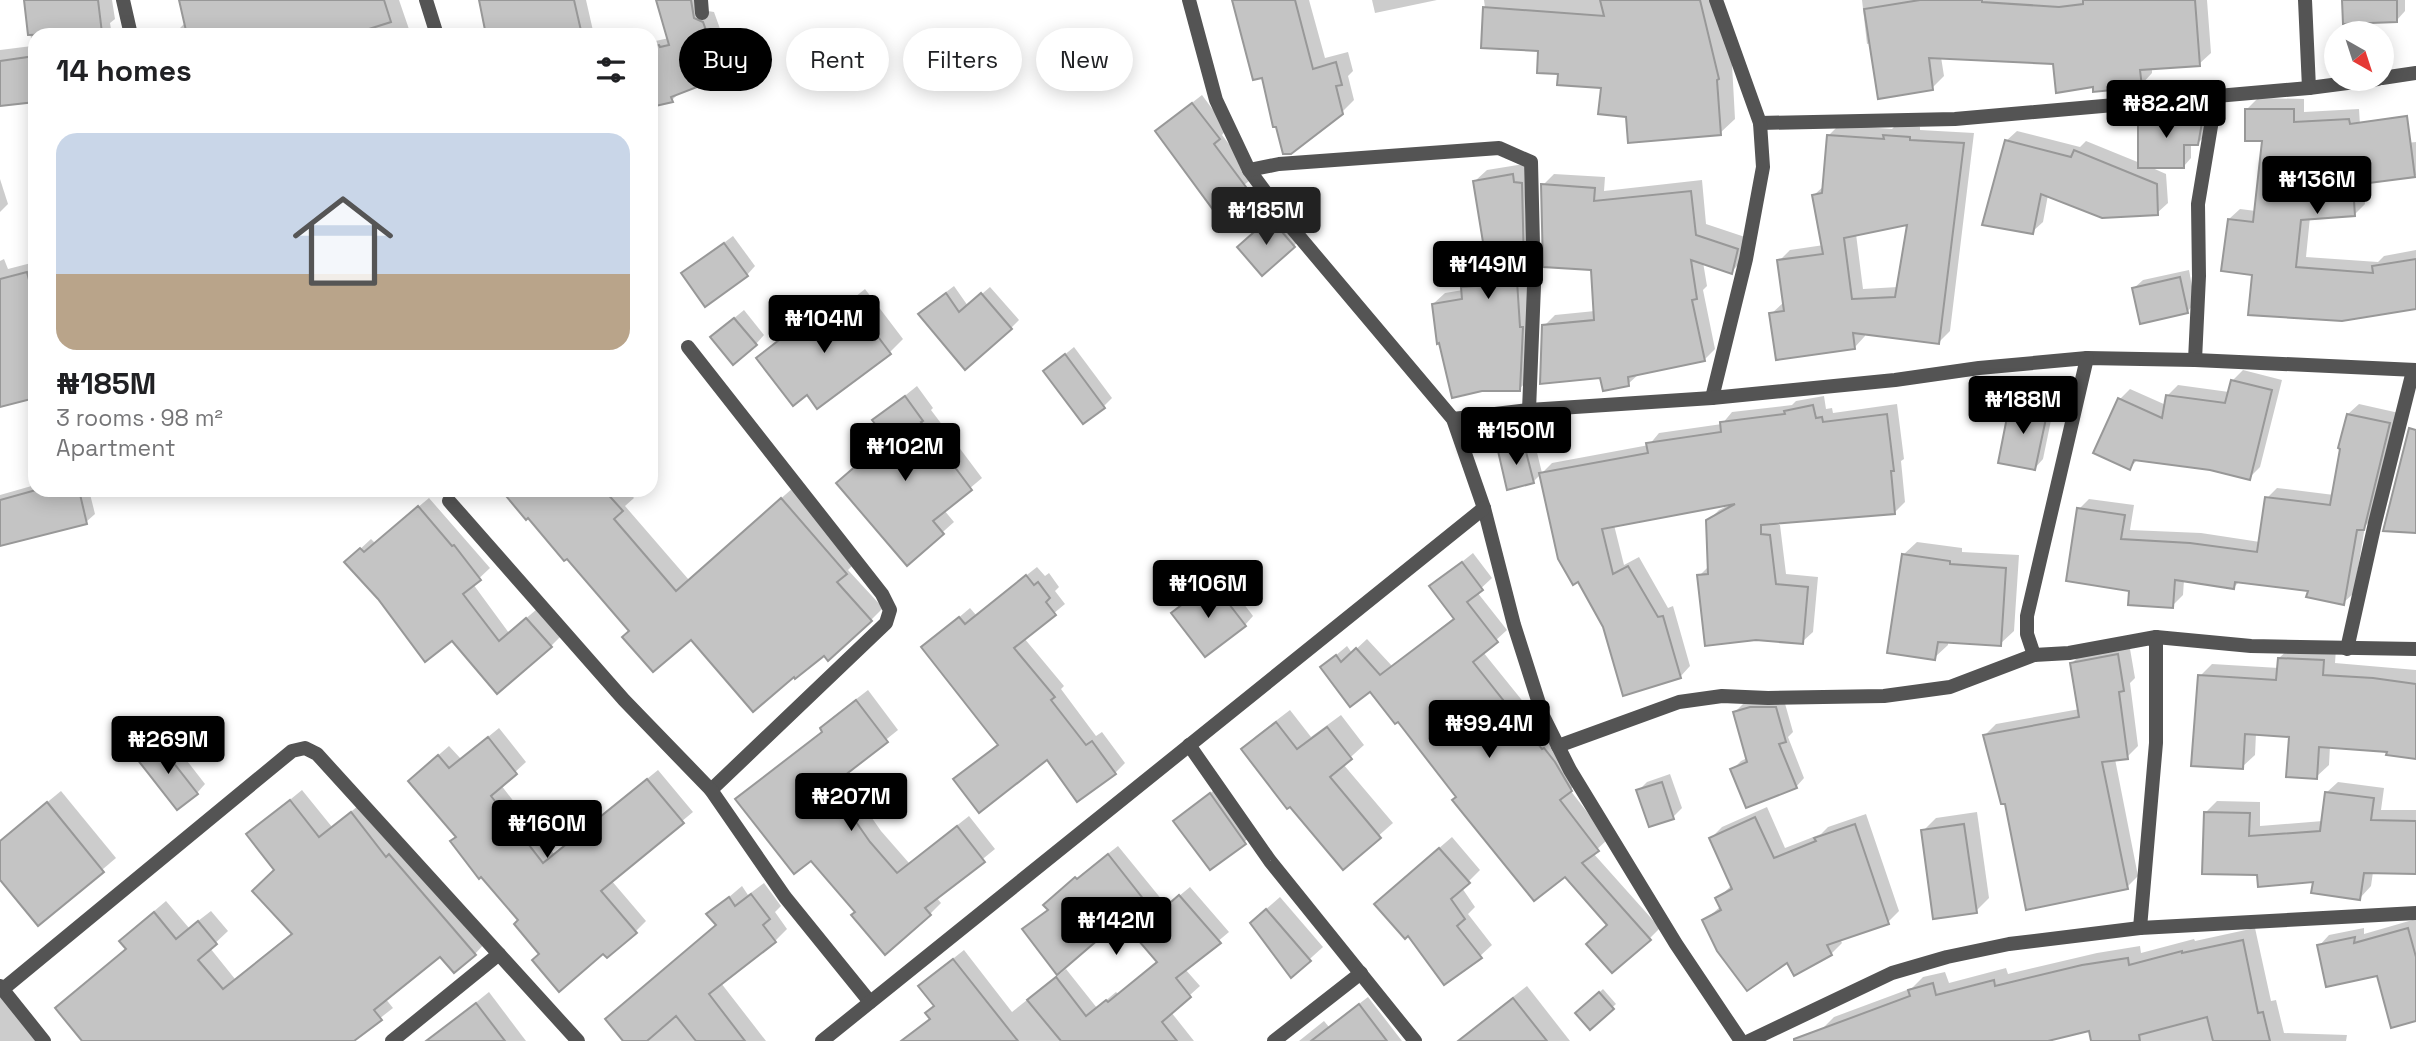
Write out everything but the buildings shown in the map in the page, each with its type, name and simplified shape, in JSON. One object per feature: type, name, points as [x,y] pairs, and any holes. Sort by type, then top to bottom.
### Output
[{"type":"street","points":[[123,0],[129,28]]},
{"type":"street","points":[[426,0],[435,28]]},
{"type":"street","points":[[1189,0],[1216,100],[1249,170],[1293,228],[1453,419],[1484,508],[1518,638],[1543,716],[1570,770],[1668,933],[1741,1041]]},
{"type":"street","points":[[1712,398],[1746,259],[1763,167],[1760,123],[1716,0]]},
{"type":"street","points":[[2305,0],[2309,88]]},
{"type":"street","points":[[2394,76],[2416,74]]},
{"type":"street","points":[[1760,123],[1955,119],[2324,86]]},
{"type":"street","points":[[2195,360],[2199,276],[2198,204],[2216,96]]},
{"type":"street","points":[[1249,170],[1279,164],[1499,148],[1531,162],[1534,286],[1529,410]]},
{"type":"street","points":[[688,347],[882,594],[890,610],[886,623],[711,790]]},
{"type":"street","points":[[1453,419],[1529,410],[1712,398],[2087,358],[2414,370],[2375,523],[2347,649]]},
{"type":"street","points":[[2034,655],[2026,616],[2087,358]]},
{"type":"street","points":[[449,501],[624,700],[711,790],[785,897],[870,1002]]},
{"type":"street","points":[[822,1041],[1484,508]]},
{"type":"street","points":[[2140,928],[2156,743],[2156,637]]},
{"type":"street","points":[[1558,746],[1679,702],[1722,696],[1884,696],[1950,687],[2034,655],[2069,653],[2156,637],[2250,646],[2416,649]]},
{"type":"street","points":[[1189,745],[1270,861],[1415,1041]]},
{"type":"street","points":[[44,1041],[2,988],[292,751],[305,748],[317,754],[578,1041]]},
{"type":"street","points":[[1749,1041],[1892,973],[1947,957],[2009,944],[2140,928],[2416,913]]},
{"type":"street","points":[[392,1041],[499,954]]},
{"type":"street","points":[[1274,1041],[1361,973]]}]
